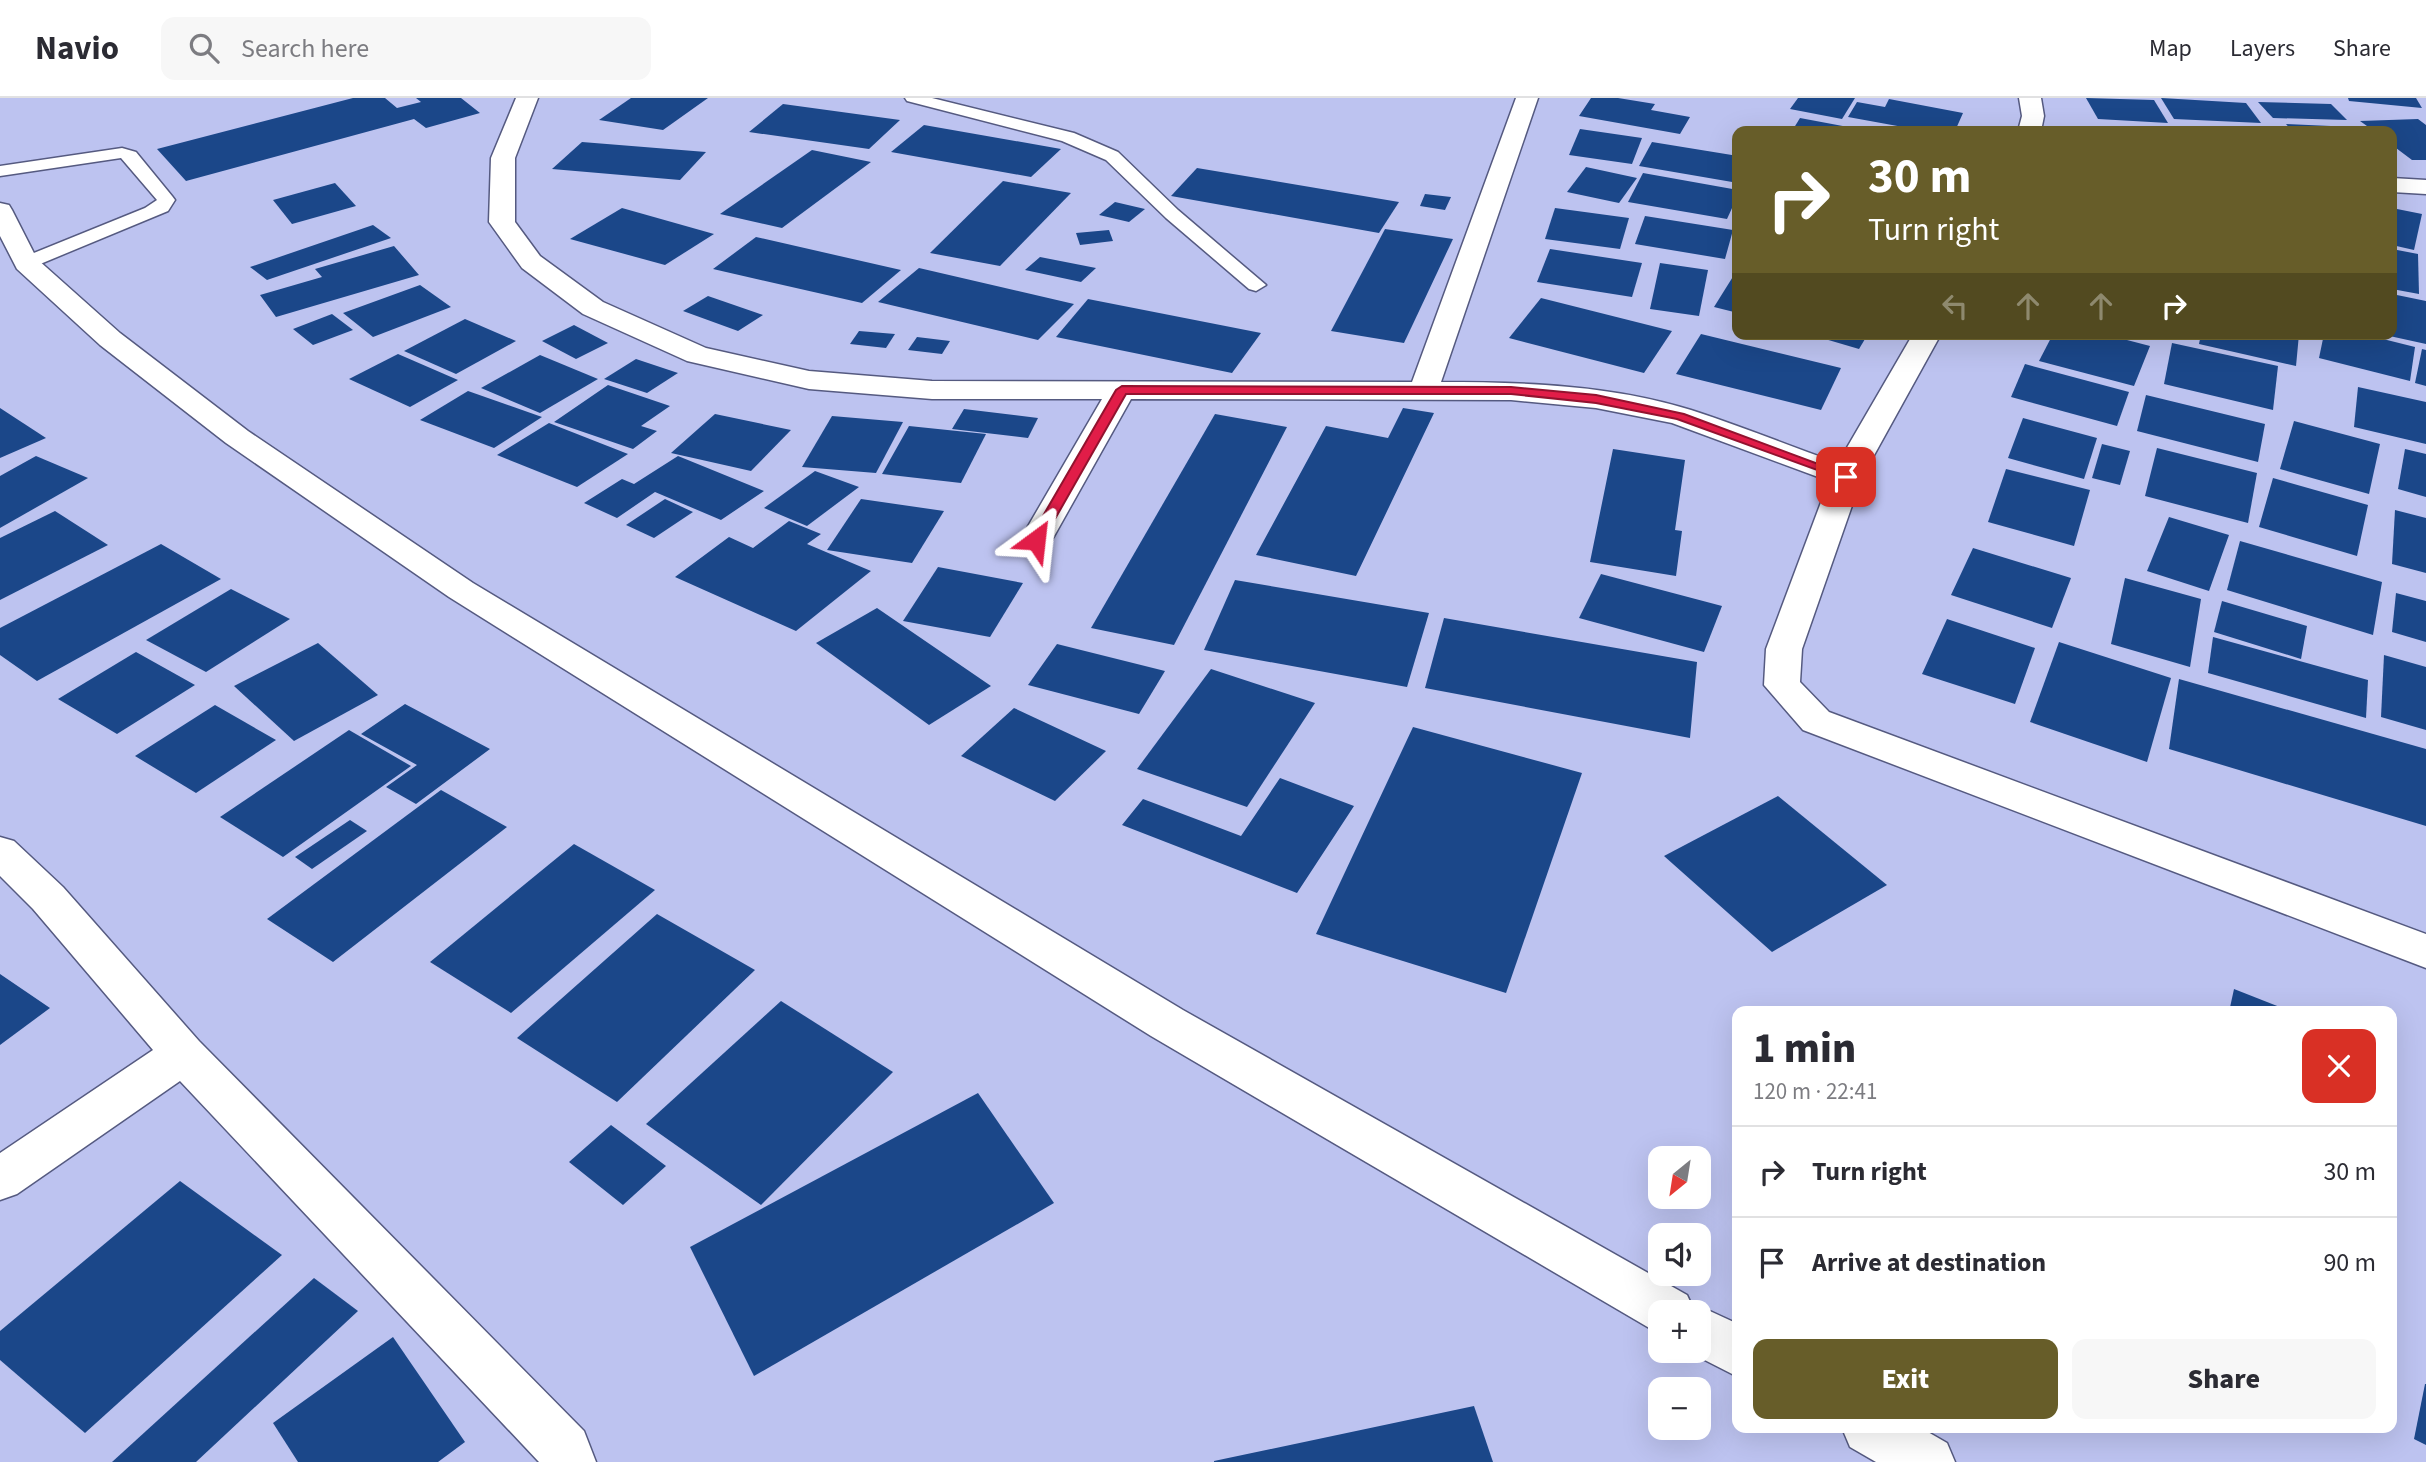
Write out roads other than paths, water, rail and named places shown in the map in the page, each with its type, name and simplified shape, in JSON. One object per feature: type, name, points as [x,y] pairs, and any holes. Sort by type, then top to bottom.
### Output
[{"type":"street","points":[[527,98],[503,158],[502,222],[531,262],[593,308],[696,355],[809,380],[932,390],[1511,391],[1596,399],[1680,416],[1846,477]]},
{"type":"street","points":[[1423,391],[1527,98]]},
{"type":"street","points":[[2030,98],[2033,116],[2031,126]]},
{"type":"street","points":[[2397,185],[2426,187]]},
{"type":"street","points":[[0,210],[26,263],[110,339],[237,437],[461,590],[1167,1023],[1648,1300]]},
{"type":"street","points":[[1924,340],[1846,477],[1784,649],[1782,685],[1816,721],[2426,951]]},
{"type":"street","points":[[1036,540],[1122,390]]},
{"type":"street","points":[[0,852],[48,898],[183,1055],[556,1440],[565,1450],[569,1462]]},
{"type":"street","points":[[0,1179],[183,1055]]},
{"type":"street","points":[[1711,1337],[1732,1349]]},
{"type":"street","points":[[1878,1433],[1928,1462]]},
{"type":"lane","points":[[913,98],[1068,137],[1112,156],[1172,214],[1256,285]]},
{"type":"lane","points":[[0,171],[122,153],[130,156],[166,200],[162,207],[26,263]]}]
